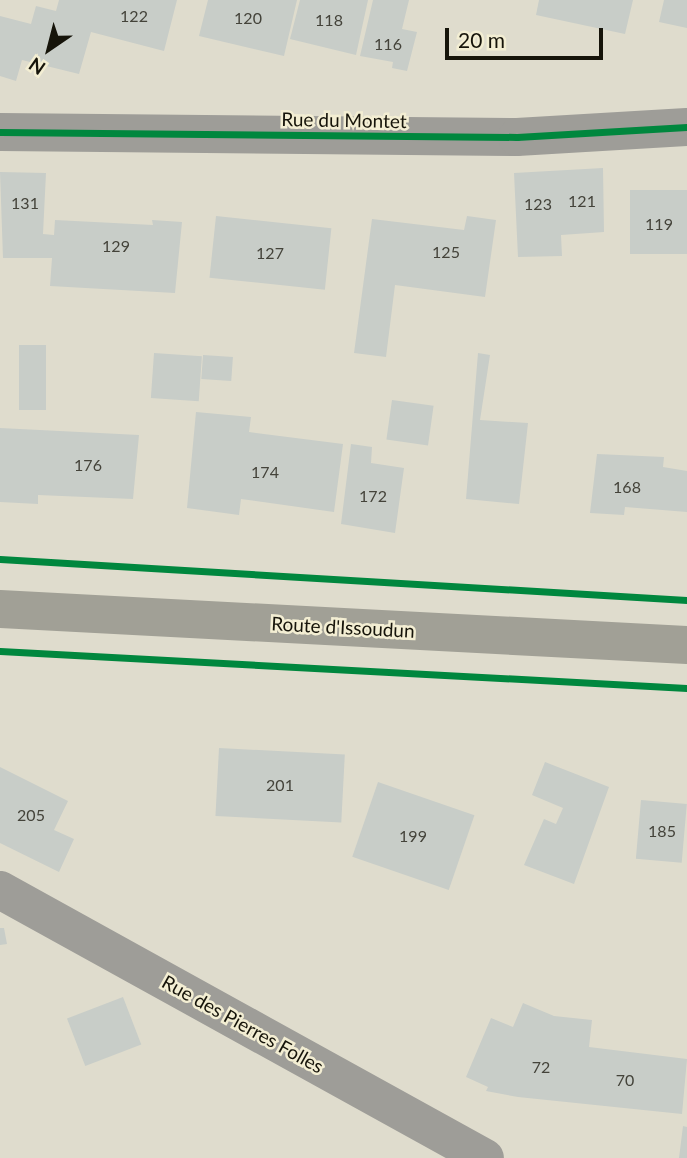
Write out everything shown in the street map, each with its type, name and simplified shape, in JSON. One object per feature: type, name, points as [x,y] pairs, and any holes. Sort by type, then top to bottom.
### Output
[{"type":"main road","name":"Route d'Issoudun","points":[[0,609],[687,645]]},
{"type":"street","name":"Rue du Montet","points":[[0,132],[517,137],[687,127]]},
{"type":"street","name":"Rue des Pierres Folles","points":[[0,890],[485,1158]]},
{"type":"building","points":[[59,0],[177,0],[164,51],[91,32],[79,74],[22,60],[16,81],[0,76],[0,16],[31,24],[36,6],[56,11]]},
{"type":"building","points":[[208,0],[297,0],[284,56],[199,36]]},
{"type":"building","points":[[300,0],[368,0],[356,55],[290,39]]},
{"type":"building","points":[[373,0],[409,0],[402,29],[417,32],[407,71],[392,68],[393,62],[360,56]]},
{"type":"building","points":[[539,0],[633,0],[625,34],[536,15]]},
{"type":"building","points":[[664,0],[687,0],[687,28],[659,22]]},
{"type":"building","points":[[603,168],[604,232],[561,235],[562,256],[518,257],[514,173]]},
{"type":"building","points":[[0,172],[46,173],[43,234],[54,235],[55,220],[153,225],[152,220],[182,222],[175,293],[50,286],[52,258],[3,258]]},
{"type":"building","points":[[630,190],[687,190],[687,254],[630,254]]},
{"type":"building","points":[[216,216],[331,228],[325,290],[210,278]]},
{"type":"building","points":[[467,216],[496,220],[485,297],[395,285],[386,357],[354,353],[372,219],[464,230]]},
{"type":"building","points":[[19,345],[46,345],[46,410],[19,410]]},
{"type":"building","points":[[154,353],[202,356],[199,401],[151,398]]},
{"type":"building","points":[[478,353],[490,355],[480,420],[528,423],[519,504],[466,499]]},
{"type":"building","points":[[203,355],[233,357],[231,381],[201,379]]},
{"type":"building","points":[[392,400],[434,406],[428,445],[386,440]]},
{"type":"building","points":[[196,412],[251,417],[249,432],[343,444],[334,512],[241,499],[239,515],[187,508]]},
{"type":"building","points":[[0,428],[139,435],[133,499],[38,495],[38,504],[0,502]]},
{"type":"building","points":[[351,444],[372,447],[371,463],[404,468],[395,533],[341,524]]},
{"type":"building","points":[[597,454],[664,457],[663,467],[687,471],[687,512],[625,507],[624,515],[590,513]]},
{"type":"building","points":[[219,748],[345,755],[341,823],[215,816]]},
{"type":"building","points":[[545,762],[609,787],[574,884],[524,865],[544,819],[556,824],[563,808],[532,795]]},
{"type":"building","points":[[0,767],[68,801],[54,830],[74,839],[59,872],[0,843]]},
{"type":"building","points":[[378,782],[474,815],[449,890],[352,857]]},
{"type":"building","points":[[641,800],[687,804],[682,863],[636,859]]},
{"type":"building","points":[[0,928],[4,928],[7,944],[0,945]]},
{"type":"building","points":[[123,997],[141,1045],[85,1066],[67,1019]]},
{"type":"building","points":[[523,1003],[554,1016],[592,1020],[589,1047],[687,1059],[682,1114],[518,1097],[486,1091],[488,1087],[466,1077],[491,1018],[513,1027]]},
{"type":"building","points":[[683,1126],[687,1127],[687,1158],[679,1158]]},
{"type":"cycle path","points":[[0,132],[517,137],[687,127]]},
{"type":"cycle path","points":[[0,559],[687,600]]},
{"type":"cycle path","points":[[0,651],[687,688]]}]
